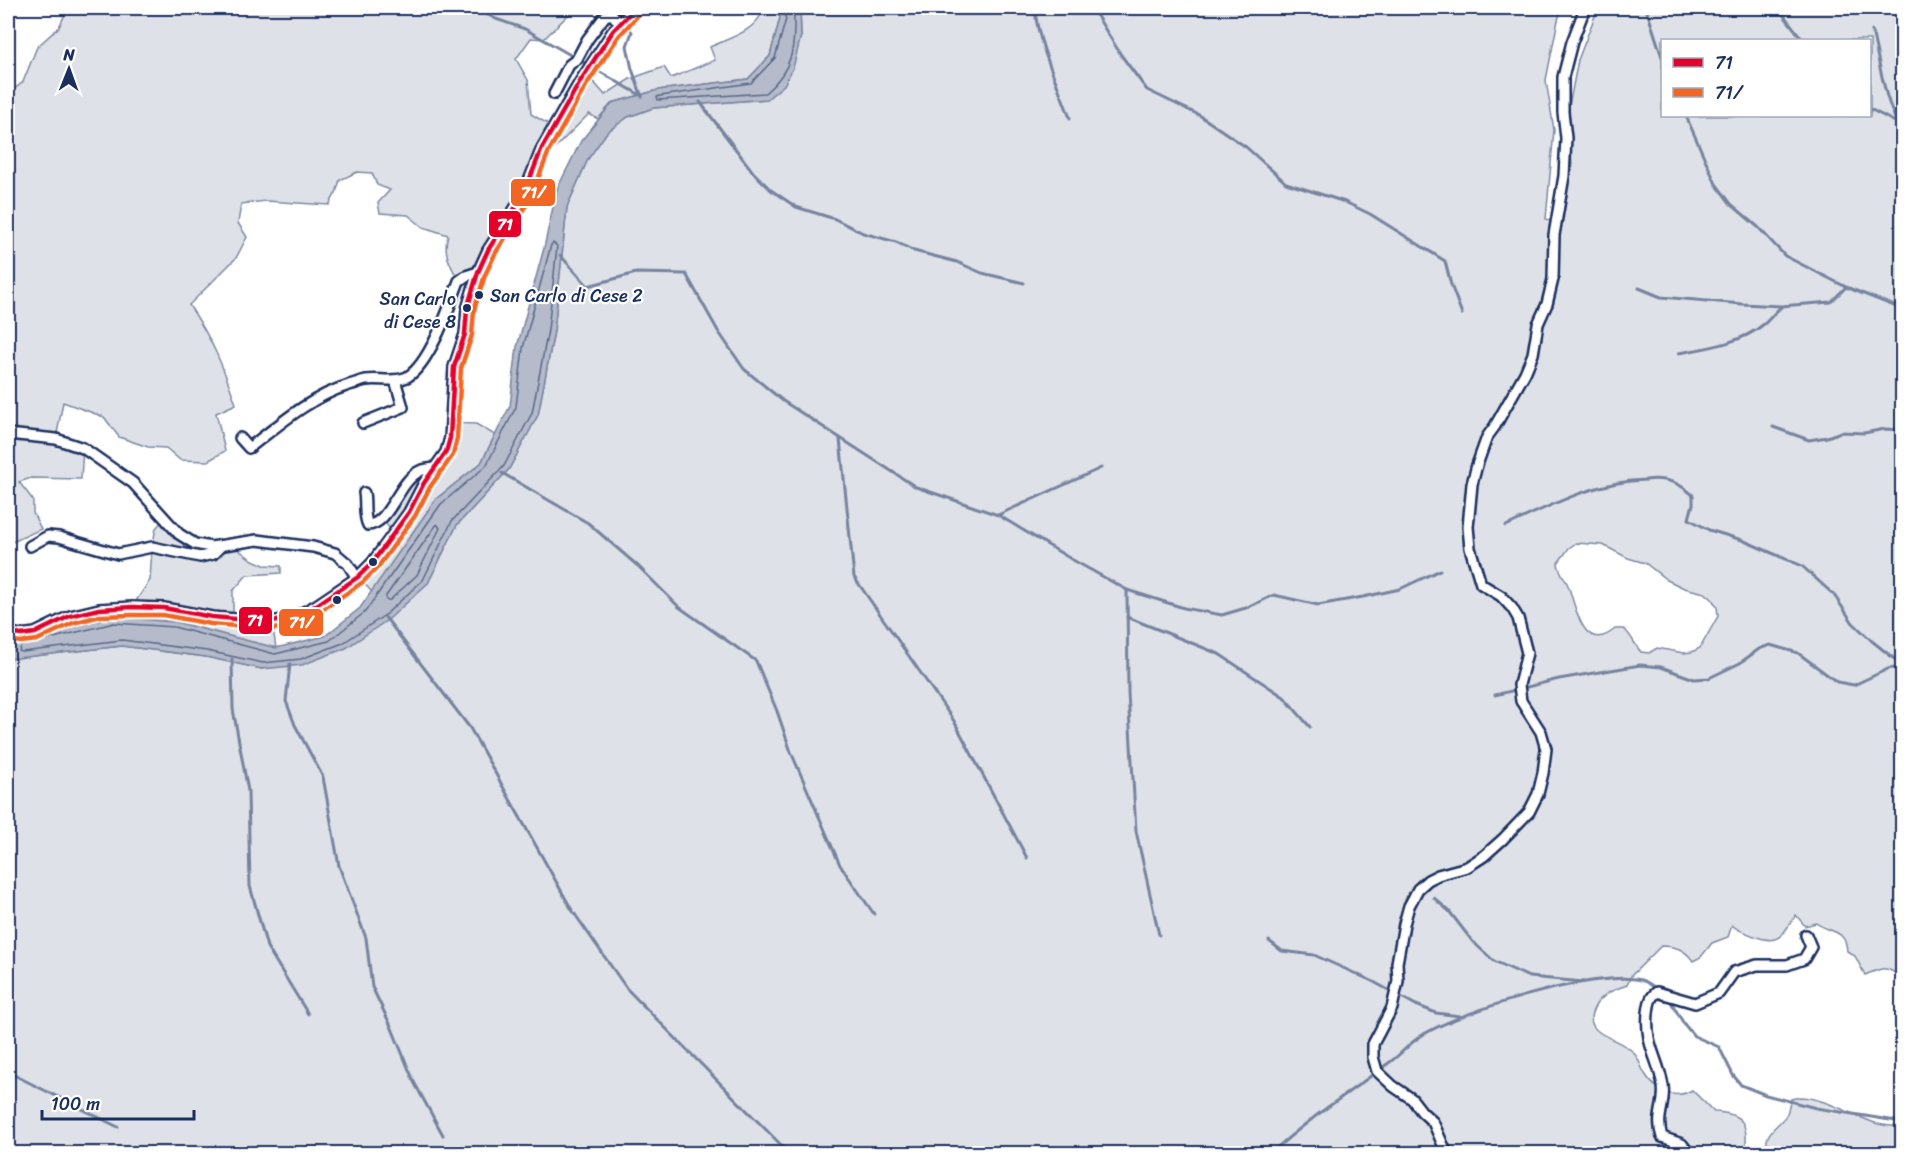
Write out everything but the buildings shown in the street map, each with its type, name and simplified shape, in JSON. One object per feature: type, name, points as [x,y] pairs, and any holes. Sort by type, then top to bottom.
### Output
[{"type":"street","points":[[1447,1154],[1433,1122],[1413,1099],[1393,1086],[1377,1071],[1373,1057],[1373,1044],[1392,1008],[1398,981],[1397,963],[1404,924],[1418,889],[1438,875],[1467,867],[1503,839],[1529,812],[1538,794],[1543,773],[1546,749],[1541,732],[1521,702],[1519,685],[1527,654],[1518,618],[1501,596],[1482,584],[1470,548],[1468,527],[1472,484],[1477,465],[1487,437],[1525,373],[1533,354],[1538,324],[1547,304],[1553,279],[1554,234],[1564,176],[1566,138],[1563,77],[1572,42],[1585,8]]},
{"type":"street","points":[[8,632],[21,635],[35,633],[50,624],[80,614],[99,609],[132,607],[164,608],[212,617],[272,622],[293,618],[357,578],[372,563],[409,513],[424,483],[446,452],[450,438],[450,402],[454,368],[465,334],[467,309],[478,272],[499,231],[523,196],[555,124],[613,31],[631,10]]},
{"type":"street","points":[[554,94],[569,65],[577,59],[587,40],[605,16],[612,14],[620,24]]},
{"type":"street","points":[[240,438],[249,448],[303,406],[326,394],[367,380],[395,380],[407,376],[419,365],[444,320],[459,281],[478,272]]},
{"type":"street","points":[[363,423],[403,407],[395,380]]},
{"type":"street","points":[[8,434],[56,440],[83,448],[133,483],[179,534],[195,544],[211,547],[257,540],[314,546],[335,553],[348,564],[357,578]]},
{"type":"street","points":[[364,493],[367,505],[366,522],[368,525],[373,525],[381,519],[411,477],[421,471],[435,468]]},
{"type":"street","points":[[30,546],[48,536],[118,554],[152,547],[200,557],[213,554],[221,546]]},
{"type":"street","points":[[1690,1154],[1682,1144],[1662,1137],[1658,1125],[1663,1086],[1649,1043],[1647,1026],[1652,996],[1657,992],[1695,1003],[1719,993],[1734,972],[1757,965],[1787,965],[1804,959],[1811,946],[1806,935]]},
{"type":"shaded area","points":[[68,8],[575,8],[544,39],[531,38],[516,59],[528,80],[531,114],[553,127],[586,73],[605,95],[630,79],[664,67],[671,78],[715,60],[710,47],[749,28],[765,8],[776,8],[780,18],[770,56],[748,79],[658,90],[612,103],[598,119],[589,114],[552,151],[478,272],[459,281],[447,254],[448,235],[423,227],[408,215],[380,213],[378,203],[390,190],[377,185],[372,173],[357,172],[340,180],[329,205],[266,201],[241,204],[238,223],[247,237],[236,258],[189,305],[216,353],[236,404],[216,413],[225,451],[208,461],[180,460],[166,448],[148,447],[119,437],[104,417],[63,402],[56,439],[83,448],[81,479],[31,478],[19,482],[33,500],[33,513],[41,529],[8,544],[8,94],[23,82],[37,47],[59,27]]},
{"type":"shaded area","points":[[800,8],[1562,8],[1546,80],[1554,130],[1546,219],[1559,224],[1572,168],[1569,106],[1578,60],[1598,8],[1898,8],[1902,31],[1899,69],[1902,87],[1902,978],[1888,969],[1876,970],[1865,975],[1855,956],[1847,951],[1844,939],[1840,935],[1816,923],[1805,926],[1796,915],[1780,937],[1770,940],[1740,931],[1732,925],[1728,937],[1712,943],[1701,957],[1693,961],[1679,949],[1661,946],[1631,976],[1627,985],[1610,992],[1600,1000],[1591,1016],[1594,1027],[1599,1032],[1634,1052],[1645,1074],[1654,1085],[1672,1094],[1692,1090],[1714,1112],[1738,1118],[1745,1128],[1745,1153],[8,1154],[8,659],[122,646],[206,657],[262,669],[428,583],[457,525],[509,469],[538,415],[554,331],[567,207],[588,159],[607,132],[628,117],[653,108],[767,99],[801,36]],"holes":[[[1576,543],[1603,545],[1628,558],[1645,563],[1667,580],[1684,588],[1705,593],[1712,599],[1717,607],[1718,616],[1700,648],[1684,653],[1657,648],[1649,653],[1641,652],[1624,629],[1615,629],[1604,636],[1596,637],[1589,633],[1578,617],[1568,584],[1558,563],[1569,548]]]},
{"type":"shaded area","points":[[450,423],[476,424],[495,435],[481,463],[436,499],[372,592],[358,577],[394,533],[381,519],[411,477],[435,468],[446,452]]},
{"type":"shaded area","points":[[165,518],[195,544],[231,544],[251,559],[264,565],[281,566],[281,573],[247,575],[233,591],[233,618],[272,622],[276,648],[175,622],[132,618],[132,607],[150,580],[156,528]]},
{"type":"shaded area","points":[[1800,1097],[1828,1104],[1878,1124],[1902,1127],[1902,1153],[1768,1153],[1767,1141],[1770,1133],[1786,1116],[1791,1099]]},
{"type":"water","points":[[776,8],[800,8],[801,36],[793,68],[784,85],[767,99],[653,108],[628,117],[607,132],[588,159],[567,207],[554,331],[538,415],[509,469],[457,525],[428,583],[389,619],[346,648],[302,665],[262,669],[206,657],[122,646],[8,659],[8,640],[12,642],[113,617],[175,622],[276,648],[325,636],[360,608],[436,499],[481,463],[510,406],[517,347],[544,248],[557,189],[581,141],[612,103],[658,90],[748,79],[770,56],[780,18]]},
{"type":"waterway","points":[[474,8],[525,29],[642,96]]},
{"type":"waterway","points":[[618,8],[632,32],[627,46],[642,97]]},
{"type":"waterway","points":[[1035,8],[1044,49],[1070,118]]},
{"type":"waterway","points":[[1088,8],[1097,16],[1121,55],[1147,90],[1199,115],[1246,147],[1286,183],[1345,202],[1370,214],[1445,261],[1462,314]]},
{"type":"waterway","points":[[1646,8],[1661,54]]},
{"type":"waterway","points":[[1778,8],[1802,39]]},
{"type":"waterway","points":[[1872,31],[1887,96],[1896,121],[1902,129]]},
{"type":"waterway","points":[[700,102],[753,172],[771,190],[796,207],[835,219],[863,233],[896,242],[914,251],[957,262],[982,273],[1024,283]]},
{"type":"waterway","points":[[1871,110],[1897,123]]},
{"type":"waterway","points":[[1686,117],[1716,184],[1731,204],[1758,227],[1785,256],[1846,287],[1902,309]]},
{"type":"waterway","points":[[560,255],[588,286],[636,273],[686,274],[718,331],[744,369],[783,401],[916,487],[998,515],[1127,590],[1184,608],[1222,615],[1249,607],[1274,595],[1318,605],[1363,597],[1400,589],[1440,570]]},
{"type":"waterway","points":[[1639,288],[1661,297],[1781,306],[1831,302],[1845,288]]},
{"type":"waterway","points":[[1679,353],[1724,344],[1745,336],[1764,324],[1781,307]]},
{"type":"waterway","points":[[1773,427],[1809,440],[1841,432],[1902,430]]},
{"type":"waterway","points":[[840,439],[854,577],[954,721],[1027,858]]},
{"type":"waterway","points":[[998,515],[1101,468]]},
{"type":"waterway","points":[[502,473],[588,523],[639,567],[679,607],[756,661],[791,752],[840,865],[874,914]]},
{"type":"waterway","points":[[1506,526],[1592,489],[1627,481],[1652,479],[1672,482],[1693,495],[1689,519],[1709,530],[1742,540],[1802,566],[1834,595],[1853,623],[1902,665]]},
{"type":"waterway","points":[[1127,590],[1128,693],[1136,831],[1159,935]]},
{"type":"waterway","points":[[385,617],[470,728],[572,910],[627,989],[790,1154]]},
{"type":"waterway","points":[[1127,617],[1219,654],[1284,697],[1310,727]]},
{"type":"waterway","points":[[1495,695],[1559,679],[1640,665],[1661,667],[1694,679],[1709,678],[1770,645],[1798,653],[1837,682],[1854,685],[1890,668],[1902,669]]},
{"type":"waterway","points":[[232,659],[233,709],[248,791],[250,886],[267,947],[308,1014]]},
{"type":"waterway","points":[[290,664],[286,701],[295,725],[323,777],[339,866],[366,938],[372,987],[414,1082],[443,1135]]},
{"type":"waterway","points":[[1434,898],[1449,911],[1473,942],[1494,961],[1529,977],[1584,982]]},
{"type":"waterway","points":[[1269,941],[1282,951],[1314,955],[1436,1013],[1460,1016]]},
{"type":"waterway","points":[[1270,1154],[1314,1117],[1394,1059],[1418,1038],[1462,1016],[1527,995],[1593,981],[1621,978],[1641,980],[1656,989]]},
{"type":"waterway","points":[[1666,998],[1694,1036],[1719,1047],[1733,1075],[1741,1085],[1766,1095],[1816,1108],[1902,1122]]},
{"type":"waterway","points":[[8,1072],[118,1127]]},
{"type":"transit line","name":"71","points":[[8,632],[21,635],[35,633],[70,616],[99,609],[132,607],[164,608],[212,617],[272,622],[293,618],[358,577],[372,563],[409,512],[424,483],[446,452],[450,438],[454,367],[465,334],[467,309],[478,272],[488,250],[523,196],[542,148],[581,80],[613,31],[635,8]]},
{"type":"transit line","name":"71/","points":[[8,640],[21,642],[37,640],[73,623],[100,616],[163,615],[211,624],[273,629],[297,625],[363,582],[378,567],[415,516],[430,487],[453,455],[457,438],[461,368],[472,335],[474,310],[485,275],[495,254],[530,199],[549,151],[587,84],[619,36],[640,13]]},
{"type":"place","name":"San Carlo di Cese 2","points":[[479,295]]},
{"type":"place","name":"San Carlo di Cese 8","points":[[467,308]]}]
